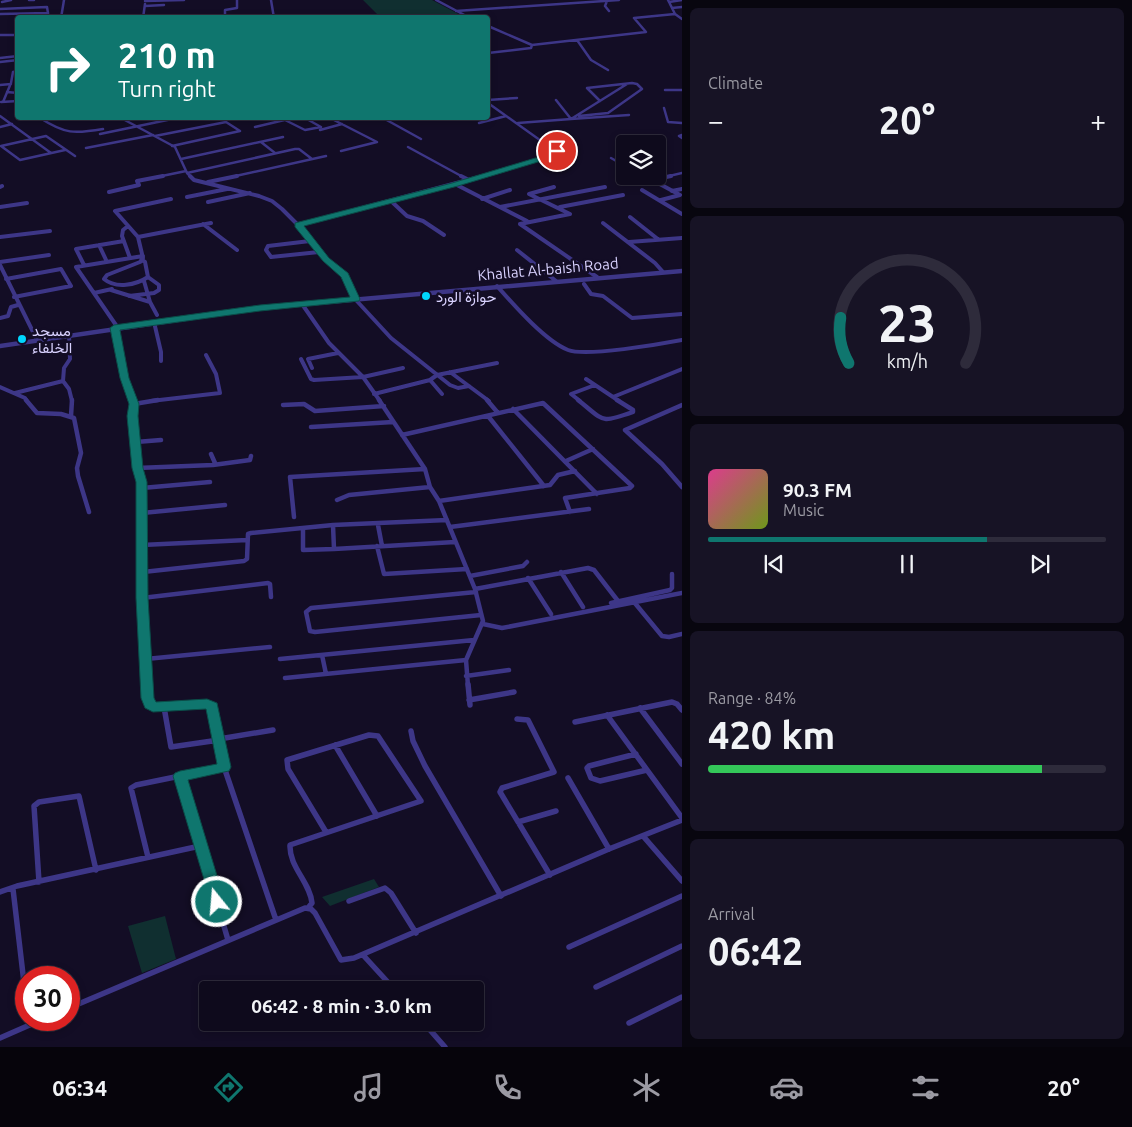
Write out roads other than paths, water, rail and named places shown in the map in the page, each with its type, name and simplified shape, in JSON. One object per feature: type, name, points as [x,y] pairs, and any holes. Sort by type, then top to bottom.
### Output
[{"type":"street","points":[[2,2],[11,0]]},
{"type":"street","points":[[29,0],[34,0]]},
{"type":"street","points":[[62,15],[64,0]]},
{"type":"street","points":[[144,15],[145,0],[184,0]]},
{"type":"street","points":[[225,15],[225,10],[237,8],[238,0]]},
{"type":"street","points":[[271,0],[274,15]]},
{"type":"street","points":[[436,0],[464,15]]},
{"type":"street","points":[[540,0],[543,4]]},
{"type":"street","points":[[456,11],[619,0]]},
{"type":"street","points":[[682,0],[668,1],[675,14],[682,18]]},
{"type":"street","points":[[607,1],[605,6],[609,11]]},
{"type":"street","points":[[33,15],[48,13],[48,4]]},
{"type":"street","points":[[145,6],[164,5]]},
{"type":"street","points":[[672,8],[682,7]]},
{"type":"street","points":[[0,9],[48,8]]},
{"type":"street","points":[[0,14],[15,15]]},
{"type":"street","points":[[490,27],[532,45],[646,32],[634,18],[675,14]]},
{"type":"street","points":[[0,35],[15,35]]},
{"type":"street","points":[[577,40],[591,60],[608,70]]},
{"type":"street","points":[[490,53],[531,48],[532,45]]},
{"type":"street","points":[[0,58],[15,56]]},
{"type":"street","points":[[0,62],[15,60]]},
{"type":"street","points":[[2,102],[11,84],[13,72],[15,72]]},
{"type":"street","points":[[571,119],[579,116],[608,113],[642,90],[637,84],[628,83],[587,87],[600,101]]},
{"type":"street","points":[[579,116],[628,83]]},
{"type":"street","points":[[0,85],[11,84]]},
{"type":"street","points":[[665,90],[682,90]]},
{"type":"street","points":[[7,92],[15,93]]},
{"type":"street","points":[[490,102],[517,98]]},
{"type":"street","points":[[556,100],[571,119]]},
{"type":"street","points":[[2,102],[15,101]]},
{"type":"street","points":[[298,225],[455,184],[558,153],[490,104]]},
{"type":"street","points":[[664,108],[668,122],[682,123]]},
{"type":"street","points":[[0,116],[50,153]]},
{"type":"street","points":[[479,123],[506,116]]},
{"type":"street","points":[[516,123],[629,116]]},
{"type":"street","points":[[43,120],[63,133],[77,134],[103,129]]},
{"type":"street","points":[[125,120],[178,150],[186,172],[194,180],[250,193],[272,201],[298,225],[319,252],[344,275],[356,299],[391,338],[437,375],[454,386],[468,386]]},
{"type":"street","points":[[100,134],[167,120]]},
{"type":"street","points":[[255,127],[285,120],[305,130],[321,127],[309,120]]},
{"type":"street","points":[[334,120],[376,142],[341,151]]},
{"type":"street","points":[[387,120],[421,139]]},
{"type":"street","points":[[86,148],[226,122],[240,131],[172,146]]},
{"type":"street","points":[[0,127],[12,124]]},
{"type":"street","points":[[311,133],[342,124]]},
{"type":"street","points":[[96,130],[104,138]]},
{"type":"street","points":[[0,145],[47,136],[75,156]]},
{"type":"street","points":[[181,159],[283,137]]},
{"type":"street","points":[[260,142],[275,153]]},
{"type":"street","points":[[0,145],[20,160],[66,150]]},
{"type":"street","points":[[408,146],[469,180]]},
{"type":"street","points":[[109,192],[138,185],[137,181],[299,149],[312,159]]},
{"type":"street","points":[[204,182],[326,156]]},
{"type":"street","points":[[611,158],[616,161]]},
{"type":"street","points":[[666,177],[682,173]]},
{"type":"street","points":[[455,184],[529,221]]},
{"type":"street","points":[[661,185],[680,196],[662,200]]},
{"type":"street","points":[[554,187],[528,193],[570,214],[520,224],[597,277]]},
{"type":"street","points":[[500,207],[605,187]]},
{"type":"street","points":[[187,197],[231,188]]},
{"type":"street","points":[[672,191],[682,189]]},
{"type":"street","points":[[482,199],[510,190]]},
{"type":"street","points":[[642,190],[662,200],[682,214]]},
{"type":"street","points":[[208,202],[250,193]]},
{"type":"street","points":[[558,208],[623,196]]},
{"type":"street","points":[[129,296],[156,292],[159,288],[148,277],[138,237],[115,210],[171,199]]},
{"type":"street","points":[[391,201],[407,216],[423,221],[444,235]]},
{"type":"street","points":[[0,207],[26,203]]},
{"type":"street","points":[[630,217],[658,240]]},
{"type":"street","points":[[138,237],[211,222]]},
{"type":"street","points":[[603,223],[629,242],[663,272]]},
{"type":"street","points":[[203,224],[237,250]]},
{"type":"street","points":[[128,226],[122,233],[130,258]]},
{"type":"street","points":[[0,237],[50,231]]},
{"type":"street","points":[[629,242],[682,238]]},
{"type":"street","points":[[84,265],[76,250],[99,244],[124,241]]},
{"type":"street","points":[[310,241],[268,246],[266,250],[271,257],[319,252]]},
{"type":"street","points":[[99,244],[107,262]]},
{"type":"street","points":[[517,250],[556,281]]},
{"type":"street","points":[[37,340],[14,297],[0,263],[49,255]]},
{"type":"street","points":[[143,258],[130,258],[76,268],[112,317],[116,328],[124,378],[134,404],[133,416],[137,468],[142,488],[142,598],[148,701],[152,707],[211,704],[224,767],[276,920]]},
{"type":"street","points":[[143,258],[104,277],[104,279],[112,285],[137,283],[148,277]]},
{"type":"street","points":[[6,279],[62,270],[71,286],[14,297]]},
{"type":"street","name":"Khallat Al-baish Road","points":[[0,346],[154,322],[302,304],[682,271]]},
{"type":"street","points":[[144,280],[150,302],[157,315]]},
{"type":"street","points":[[582,281],[592,294],[603,296],[634,318],[682,314]]},
{"type":"street","points":[[111,290],[112,285]]},
{"type":"street","points":[[497,286],[534,324],[570,350],[605,349],[682,340]]},
{"type":"street","points":[[94,293],[111,290],[150,302]]},
{"type":"street","points":[[302,304],[320,331],[338,353],[363,377],[384,406],[425,469],[430,487],[440,501],[470,576],[483,624],[466,660],[469,702],[514,692]]},
{"type":"street","points":[[0,318],[8,316],[11,307],[18,305]]},
{"type":"street","points":[[154,322],[161,352],[161,362]]},
{"type":"street","points":[[69,335],[70,359],[64,368],[63,381],[70,388],[73,408],[72,416],[76,423],[81,453],[77,468],[78,476],[89,512]]},
{"type":"street","points":[[312,368],[308,359],[338,353]]},
{"type":"street","points":[[134,404],[167,398],[220,393],[216,374],[206,355]]},
{"type":"street","points":[[301,359],[312,379],[363,377],[403,368]]},
{"type":"street","points":[[374,394],[430,380],[437,375],[497,363]]},
{"type":"street","points":[[613,397],[682,369]]},
{"type":"street","points":[[450,372],[490,402],[498,412]]},
{"type":"street","points":[[586,379],[595,385],[613,397],[633,412],[610,420],[604,420],[571,394],[595,385]]},
{"type":"street","points":[[430,380],[442,394]]},
{"type":"street","points":[[14,394],[63,381]]},
{"type":"street","points":[[0,387],[25,398],[37,413],[72,416]]},
{"type":"street","points":[[402,435],[543,403],[632,486],[597,494],[565,498],[570,512]]},
{"type":"street","points":[[283,405],[304,404],[315,412],[384,406]]},
{"type":"street","points":[[682,405],[625,430],[662,464],[682,487]]},
{"type":"street","points":[[513,409],[597,494]]},
{"type":"street","points":[[488,416],[544,486]]},
{"type":"street","points":[[311,428],[393,422]]},
{"type":"street","points":[[136,442],[161,440]]},
{"type":"street","points":[[566,461],[593,449]]},
{"type":"street","points":[[211,454],[215,463],[212,465]]},
{"type":"street","points":[[137,468],[212,465],[248,461],[251,456]]},
{"type":"street","points":[[294,517],[290,477],[425,469]]},
{"type":"street","points":[[440,501],[544,486],[552,484],[560,474],[575,471]]},
{"type":"street","points":[[142,488],[210,482]]},
{"type":"street","points":[[337,500],[350,494],[430,487]]},
{"type":"street","points":[[142,513],[224,505]]},
{"type":"street","points":[[450,527],[589,509]]},
{"type":"street","points":[[142,572],[244,561],[247,559],[249,533],[447,520]]},
{"type":"street","points":[[378,525],[384,574],[467,568]]},
{"type":"street","points":[[333,526],[334,548]]},
{"type":"street","points":[[303,528],[303,550],[455,542]]},
{"type":"street","points":[[142,544],[247,540]]},
{"type":"street","points":[[470,576],[523,566],[527,562]]},
{"type":"street","points":[[481,615],[315,632],[310,631],[308,627],[306,612],[311,608],[475,591],[528,578],[591,568],[618,601]]},
{"type":"street","points":[[560,572],[583,607]]},
{"type":"street","points":[[611,603],[670,590],[672,588],[672,574]]},
{"type":"street","points":[[528,578],[551,614]]},
{"type":"street","points":[[142,598],[268,583],[270,584],[271,597]]},
{"type":"street","points":[[483,624],[502,628],[682,593]]},
{"type":"street","points":[[634,602],[662,636],[669,637],[682,634]]},
{"type":"street","points":[[280,659],[474,640]]},
{"type":"street","points":[[146,659],[270,647]]},
{"type":"street","points":[[322,655],[326,674]]},
{"type":"street","points":[[285,678],[466,660]]},
{"type":"street","points":[[466,676],[509,670]]},
{"type":"street","points":[[575,722],[672,702],[677,704],[682,710]]},
{"type":"street","points":[[164,707],[171,747],[274,730]]},
{"type":"street","points":[[640,708],[682,764]]},
{"type":"street","points":[[308,908],[315,913],[342,960],[363,955],[682,819],[607,715]]},
{"type":"street","points":[[517,720],[528,720],[554,772],[500,789],[550,875]]},
{"type":"street","points":[[411,731],[413,741],[425,766],[501,896]]},
{"type":"street","points":[[80,1003],[308,908],[312,903],[311,894],[290,853],[289,847],[292,843],[377,816],[418,802],[421,798],[378,736],[369,735],[288,759],[286,762],[326,832]]},
{"type":"street","points":[[335,745],[377,816]]},
{"type":"street","points":[[636,754],[589,766],[587,768],[591,778],[600,781],[647,770]]},
{"type":"street","points":[[148,857],[131,789],[136,785],[224,767]]},
{"type":"street","points":[[180,776],[228,940]]},
{"type":"street","points":[[568,778],[609,849]]},
{"type":"street","points":[[39,882],[34,806],[39,802],[79,796],[96,870]]},
{"type":"street","points":[[518,822],[556,811]]},
{"type":"street","points":[[643,836],[682,881]]},
{"type":"street","points":[[0,892],[17,886],[200,846]]},
{"type":"street","points":[[349,901],[385,888],[391,893],[416,933]]},
{"type":"street","points":[[12,889],[22,966]]},
{"type":"street","points":[[568,947],[682,896]]},
{"type":"street","points":[[596,987],[682,946]]},
{"type":"street","points":[[363,955],[388,981]]},
{"type":"street","points":[[629,1024],[682,997]]},
{"type":"street","points":[[0,1038],[15,1030]]},
{"type":"street","points":[[431,1031],[445,1047]]},
{"type":"place","name":"حوازة الورد","points":[[426,296]]},
{"type":"place","name":"مسجد الخلفاء","points":[[22,339]]}]
